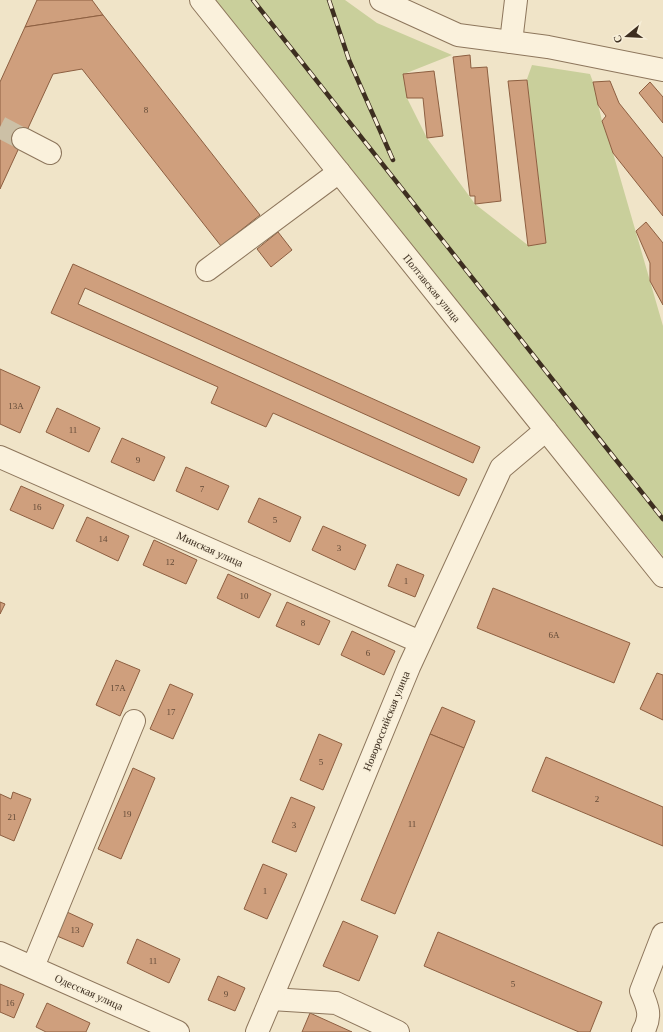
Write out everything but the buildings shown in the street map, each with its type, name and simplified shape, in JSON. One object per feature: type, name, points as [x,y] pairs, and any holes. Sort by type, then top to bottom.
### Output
[{"type":"street","name":"Полтавская улица","points":[[200,0],[663,576]]},
{"type":"street","points":[[381,0],[458,35],[548,47],[663,70]]},
{"type":"street","points":[[511,42],[516,0]]},
{"type":"street","points":[[23,139],[50,153]]},
{"type":"street","points":[[207,270],[339,172]]},
{"type":"street","name":"Новороссийская улица","points":[[257,1032],[315,895],[408,667],[501,468],[546,430]]},
{"type":"street","name":"Минская улица","points":[[0,457],[420,642]]},
{"type":"street","points":[[33,967],[134,722]]},
{"type":"street","points":[[643,1032],[648,1024],[648,1006],[641,991],[663,934]]},
{"type":"street","name":"Одесская улица","points":[[0,952],[178,1032]]},
{"type":"street","points":[[271,999],[336,1003],[398,1032]]},
{"type":"green space","points":[[212,0],[345,0],[377,23],[452,55],[404,74],[407,98],[427,138],[475,204],[529,246],[546,243],[527,79],[532,65],[590,74],[602,121],[613,153],[663,326],[663,556],[569,442],[345,161]]},
{"type":"tunnel","points":[[0,127],[23,139]]},
{"type":"railway","points":[[253,0],[663,519]]},
{"type":"railway","points":[[329,0],[349,60],[393,160]]}]
